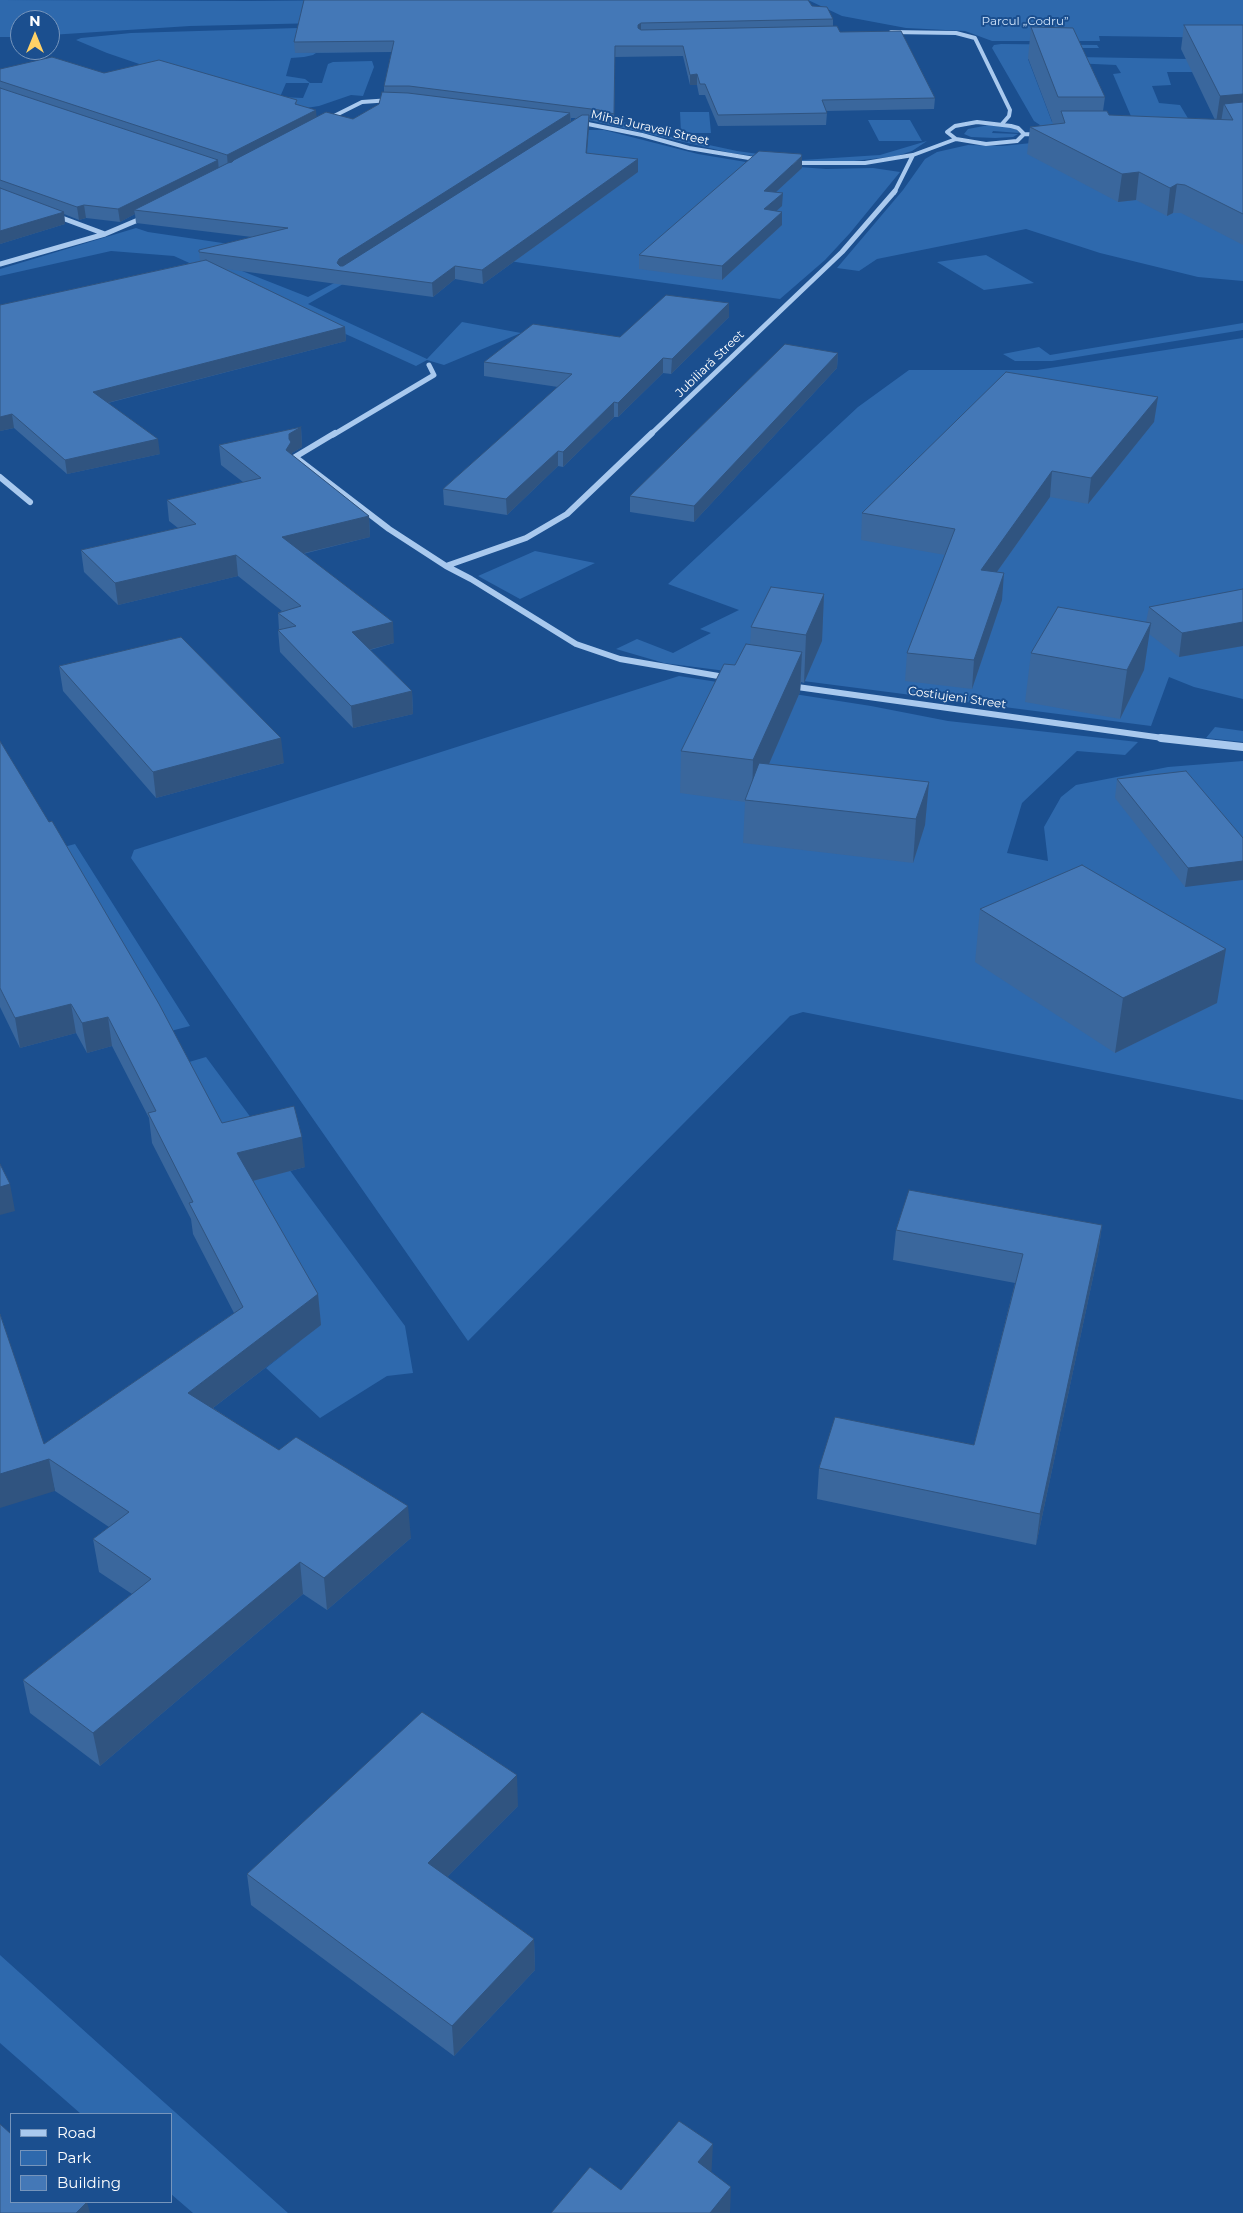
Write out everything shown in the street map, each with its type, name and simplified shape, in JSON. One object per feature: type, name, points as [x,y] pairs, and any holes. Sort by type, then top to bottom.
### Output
[{"type":"street","points":[[882,32],[956,32],[975,38],[1010,110],[1009,116],[1002,124]]},
{"type":"street","points":[[316,125],[362,102],[393,100]]},
{"type":"street","name":"Mihai Juraveli Street","points":[[572,122],[642,135],[689,148],[765,161]]},
{"type":"street","points":[[1024,134],[1018,141],[998,144],[975,144],[956,139],[947,132],[955,126],[976,122],[1002,124],[1018,128],[1024,134],[1044,135]]},
{"type":"street","points":[[573,128],[582,123]]},
{"type":"street","points":[[782,162],[840,165],[892,160],[956,139]]},
{"type":"street","name":"Jubiliară Street","points":[[446,566],[526,538],[567,514],[842,252],[897,189],[912,155]]},
{"type":"street","points":[[44,211],[105,234]]},
{"type":"street","points":[[0,264],[105,234],[153,212]]},
{"type":"street","points":[[429,365],[434,375],[296,457],[390,529],[446,566],[471,579],[576,644],[620,659],[669,669],[741,679]]},
{"type":"street","points":[[0,477],[30,502]]},
{"type":"street","name":"Costiujeni Street","points":[[780,685],[1243,748]]},
{"type":"green space","points":[[0,0],[371,0],[365,22],[190,26],[60,34],[60,10],[10,10],[10,37],[0,37]]},
{"type":"green space","name":"Parcul „Codru”","points":[[808,0],[1243,0],[1243,38],[1099,36],[1100,41],[992,41],[965,31],[906,28],[842,16]]},
{"type":"green space","points":[[398,25],[578,49],[295,53],[316,53],[304,57],[291,58],[286,76],[305,79],[310,83],[322,83],[328,64],[333,62],[372,61],[374,67],[363,96],[351,95],[319,106],[280,112],[107,53],[76,40],[131,33]],"holes":[[[286,83],[309,83],[303,98],[280,97]]]},
{"type":"green space","points":[[994,45],[1097,45],[1099,48],[1074,48],[1077,57],[1243,60],[1211,72],[1167,72],[1171,85],[1152,86],[1159,103],[1180,105],[1189,120],[1136,128],[1113,74],[1121,73],[1116,65],[1028,59],[1052,122],[1097,123],[1043,127],[1034,121],[992,48]]},
{"type":"green space","points":[[680,112],[709,112],[711,133],[681,133]]},
{"type":"green space","points":[[580,118],[657,126],[658,134],[737,151],[802,160],[880,155],[927,141],[912,151],[897,156],[854,161],[802,162],[731,153]]},
{"type":"green space","points":[[868,120],[910,120],[922,141],[879,141]]},
{"type":"green space","points":[[989,125],[1006,126],[1017,130],[1019,133],[993,131],[992,133],[1018,134],[1013,137],[995,138],[971,137],[964,134],[968,129]]},
{"type":"green space","points":[[583,130],[604,130],[698,154],[758,164],[826,169],[873,168],[900,172],[850,233],[825,260],[780,299],[522,263],[401,243]]},
{"type":"green space","points":[[1071,139],[1243,180],[1243,281],[1198,277],[1100,253],[1026,229],[877,259],[859,271],[837,268],[903,190],[925,159],[937,152],[968,145],[1002,146]]},
{"type":"green space","points":[[136,228],[148,232],[243,246],[209,258],[308,297],[336,282],[343,284],[308,304],[427,359],[462,322],[521,333],[444,365],[427,360],[416,366],[174,256],[111,251],[0,276],[0,269]]},
{"type":"green space","points":[[986,255],[1034,283],[984,290],[937,262]]},
{"type":"green space","points":[[1243,323],[1243,330],[1052,361],[1015,361],[1003,354],[1039,347],[1050,355]]},
{"type":"green space","points":[[1243,338],[1243,699],[1194,687],[1169,677],[1151,726],[664,663],[616,649],[637,639],[673,653],[711,633],[700,629],[739,610],[668,584],[858,407],[909,370],[1037,370]]},
{"type":"green space","points":[[535,551],[595,563],[520,599],[478,576]]},
{"type":"green space","points":[[679,676],[871,706],[948,721],[1138,742],[1125,755],[1077,751],[1022,803],[1007,853],[1048,861],[1044,827],[1061,797],[1076,785],[1168,767],[1243,761],[1243,1100],[803,1012],[790,1016],[468,1341],[131,858],[134,850]]},
{"type":"green space","points":[[1215,727],[1243,731],[1243,742],[1206,738]]},
{"type":"green space","points":[[75,844],[190,1026],[163,1033],[56,849]]},
{"type":"green space","points":[[206,1057],[405,1326],[413,1373],[387,1376],[320,1418],[266,1368],[299,1342],[317,1317],[259,1215],[253,1181],[238,1151],[179,1065]]},
{"type":"green space","points":[[0,1955],[288,2213],[193,2213],[172,2195],[172,2113],[80,2113],[0,2043]]},
{"type":"building","points":[[304,0],[808,0],[812,6],[827,7],[833,19],[641,23],[638,25],[638,28],[641,30],[837,26],[840,32],[901,31],[935,98],[822,100],[827,113],[718,115],[705,84],[700,84],[697,74],[690,75],[683,46],[615,46],[614,114],[599,110],[409,86],[384,86],[394,41],[294,42]]},
{"type":"building","points":[[1184,25],[1243,25],[1243,94],[1220,96]]},
{"type":"building","points":[[1031,27],[1073,28],[1105,97],[1058,97]]},
{"type":"building","points":[[60,59],[104,73],[159,60],[297,100],[295,104],[316,110],[227,155],[0,81],[0,69],[39,60]]},
{"type":"building","points":[[0,88],[218,160],[118,209],[84,205],[77,207],[0,180]]},
{"type":"building","points":[[382,92],[408,93],[570,113],[339,259],[337,263],[340,266],[343,266],[582,115],[589,115],[586,153],[638,159],[482,270],[455,266],[432,283],[199,252],[199,250],[288,228],[134,210],[232,162],[326,112],[353,119],[379,104]]},
{"type":"building","points":[[1243,102],[1243,214],[1185,185],[1177,184],[1170,188],[1139,172],[1122,174],[1030,127],[1065,123],[1061,111],[1107,111],[1109,115],[1233,120],[1224,104]]},
{"type":"building","points":[[759,151],[801,154],[802,156],[764,191],[783,193],[764,209],[782,212],[722,266],[639,255]]},
{"type":"building","points":[[0,188],[64,212],[0,231]]},
{"type":"building","points":[[206,260],[345,327],[93,392],[158,439],[65,460],[12,414],[0,417],[0,305]]},
{"type":"building","points":[[666,295],[729,303],[672,359],[663,358],[618,403],[614,402],[563,452],[558,451],[506,499],[443,489],[572,374],[484,362],[533,324],[620,337]]},
{"type":"building","points":[[785,344],[838,353],[694,506],[630,496]]},
{"type":"building","points":[[1006,372],[1158,397],[1091,478],[1052,471],[981,570],[1004,573],[974,660],[907,653],[955,529],[862,513]]},
{"type":"building","points":[[301,427],[289,434],[291,442],[286,450],[369,516],[282,537],[393,622],[352,632],[412,691],[351,706],[278,630],[296,626],[278,613],[301,606],[236,555],[115,583],[81,550],[196,524],[167,500],[261,478],[219,445]]},
{"type":"building","points":[[771,587],[824,594],[806,635],[751,627]]},
{"type":"building","points":[[1243,589],[1243,622],[1182,633],[1149,607]]},
{"type":"building","points":[[1058,607],[1151,623],[1127,670],[1031,653]]},
{"type":"building","points":[[181,637],[281,738],[153,772],[59,666]]},
{"type":"building","points":[[746,644],[802,652],[753,760],[681,751],[724,664],[735,665]]},
{"type":"building","points":[[0,741],[49,822],[52,821],[159,1004],[222,1123],[294,1106],[302,1137],[237,1153],[318,1294],[188,1393],[279,1450],[296,1437],[408,1506],[324,1578],[300,1562],[93,1733],[23,1680],[151,1579],[93,1539],[129,1512],[49,1459],[0,1474],[0,1314],[44,1444],[243,1307],[189,1203],[193,1202],[148,1113],[156,1111],[108,1017],[82,1023],[71,1004],[15,1018],[0,988]]},
{"type":"building","points":[[759,763],[929,782],[916,819],[745,800]]},
{"type":"building","points":[[1186,771],[1243,838],[1243,861],[1188,868],[1117,779]]},
{"type":"building","points":[[1082,865],[1226,949],[1123,998],[980,909]]},
{"type":"building","points":[[0,1164],[10,1184],[0,1187]]},
{"type":"building","points":[[909,1190],[1102,1225],[1040,1514],[819,1468],[835,1417],[974,1445],[1023,1254],[896,1230]]},
{"type":"building","points":[[422,1712],[517,1775],[428,1863],[534,1939],[452,2026],[247,1874]]},
{"type":"building","points":[[679,2121],[713,2144],[698,2162],[731,2187],[710,2213],[551,2213],[590,2167],[621,2190]]},
{"type":"building","points":[[0,2124],[10,2133],[10,2203],[86,2203],[76,2213],[0,2213]]}]
